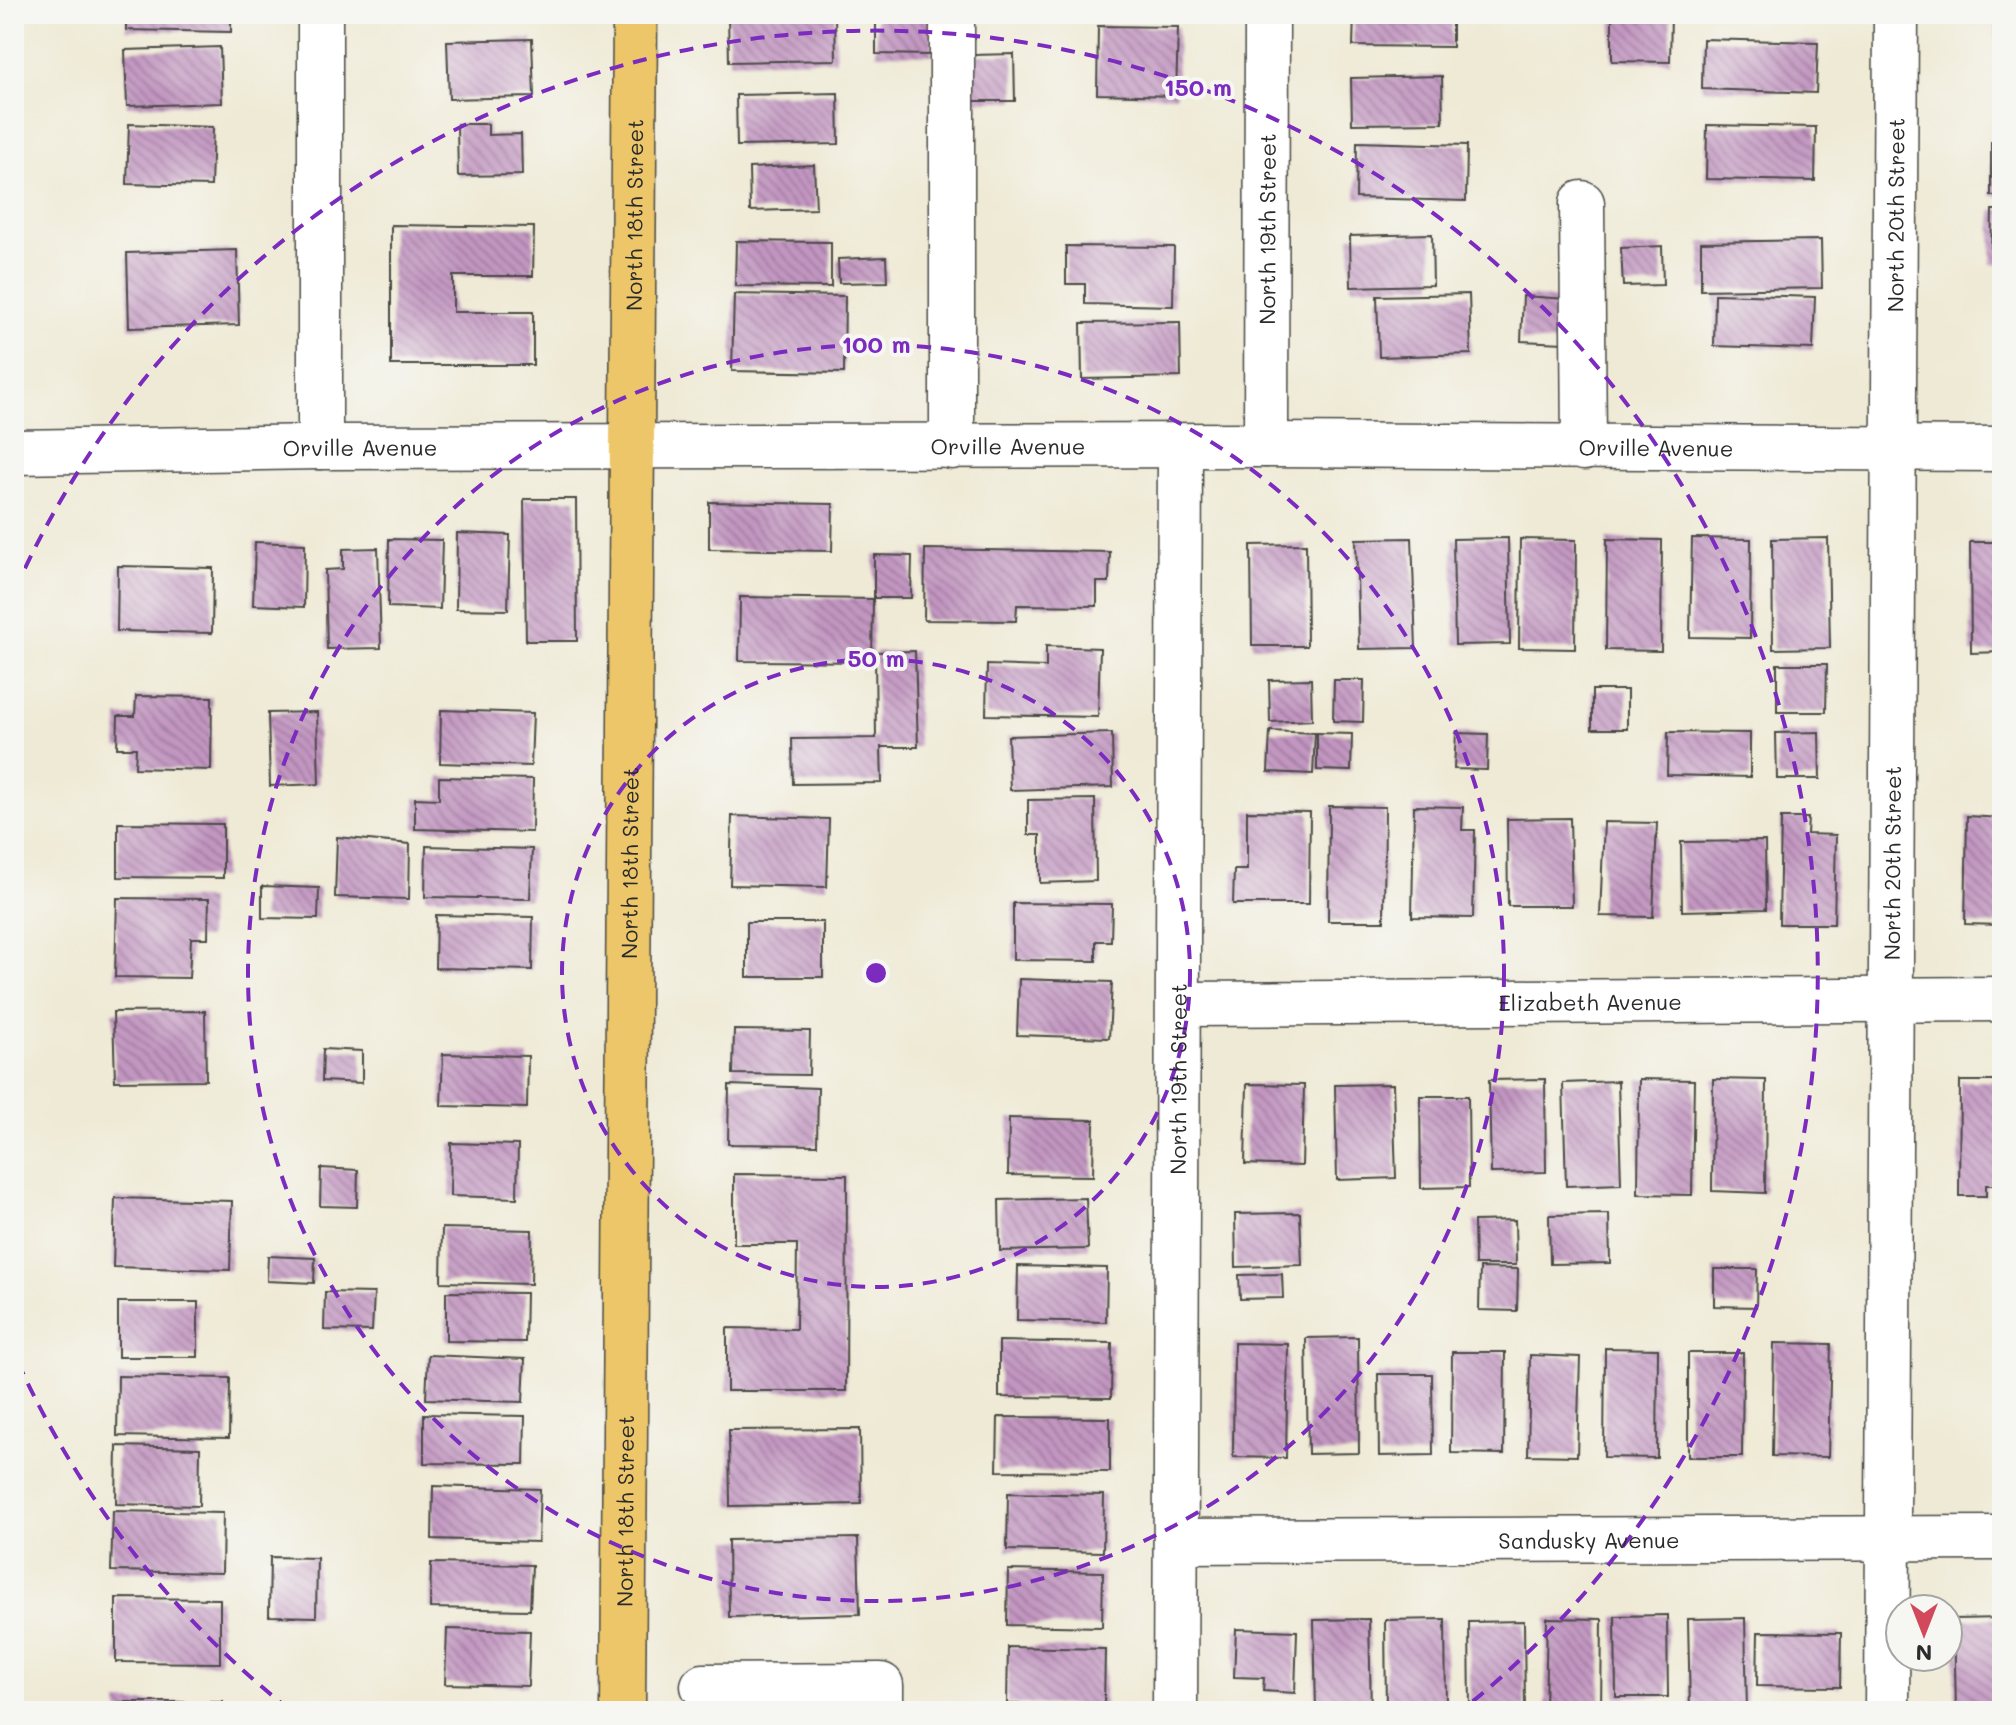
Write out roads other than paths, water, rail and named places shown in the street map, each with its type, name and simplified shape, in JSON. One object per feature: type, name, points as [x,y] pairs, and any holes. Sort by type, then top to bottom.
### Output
[{"type":"main road","name":"North 18th Street","points":[[623,1711],[635,14]]},
{"type":"street","points":[[320,14],[320,447]]},
{"type":"street","points":[[952,14],[952,447]]},
{"type":"street","name":"North 19th Street","points":[[1266,445],[1267,14]]},
{"type":"street","name":"North 20th Street","points":[[1887,1711],[1896,14]]},
{"type":"street","points":[[1582,203],[1584,448]]},
{"type":"street","name":"Orville Avenue","points":[[14,452],[320,447],[1266,445],[2002,449]]},
{"type":"street","name":"North 19th Street","points":[[1175,1711],[1180,447]]},
{"type":"street","name":"Elizabeth Avenue","points":[[1180,1004],[2002,999]]},
{"type":"street","name":"Sandusky Avenue","points":[[1177,1541],[2002,1538]]},
{"type":"street","points":[[703,1686],[881,1685],[881,1711]]}]
